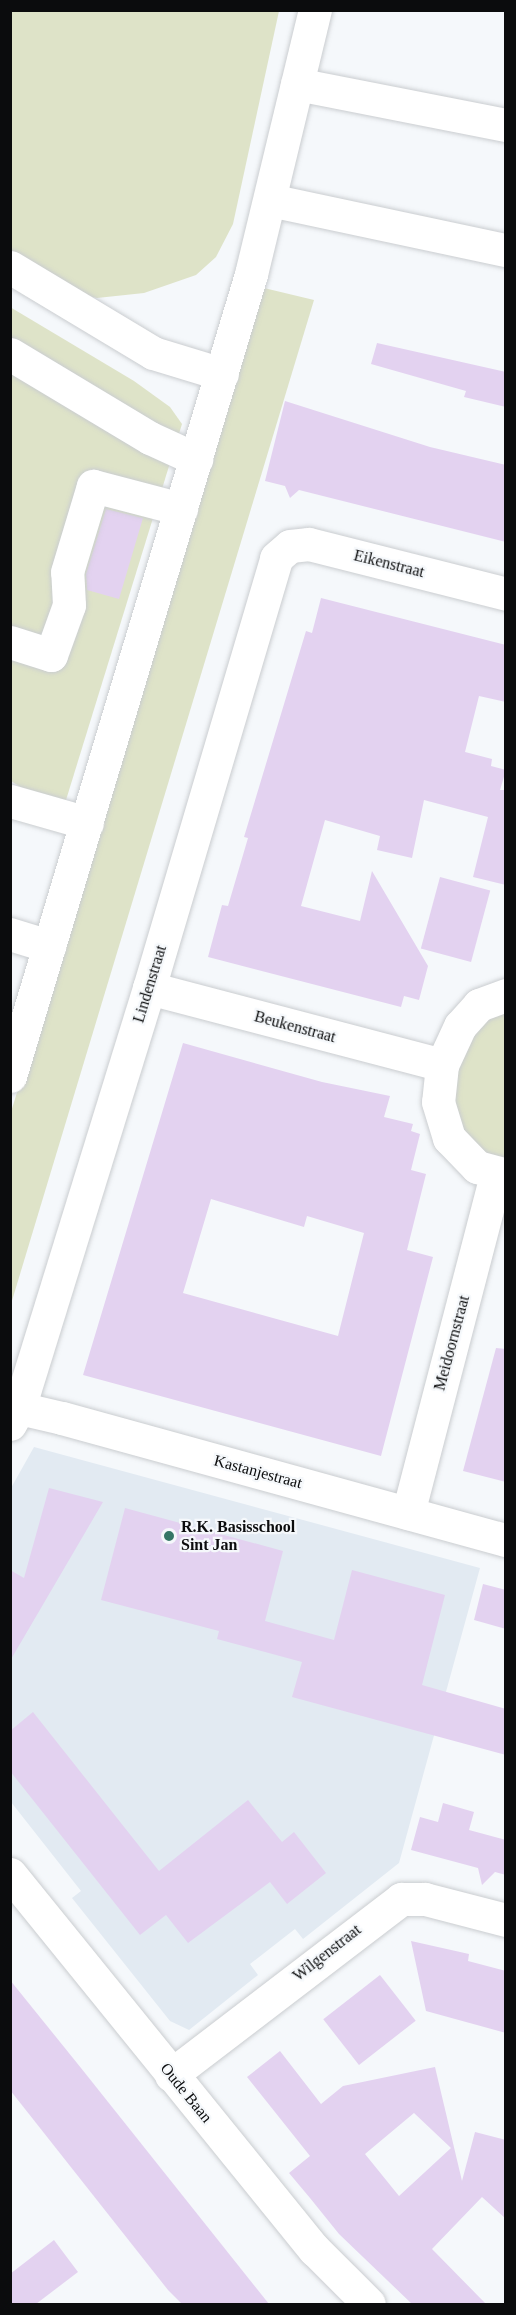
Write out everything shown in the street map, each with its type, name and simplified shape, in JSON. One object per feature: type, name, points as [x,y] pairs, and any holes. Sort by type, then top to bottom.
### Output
[{"type":"street","points":[[10,1076],[222,374],[270,200],[315,10]]},
{"type":"street","points":[[297,84],[506,125]]},
{"type":"street","points":[[270,200],[506,250]]},
{"type":"street","points":[[10,267],[153,352],[222,374]]},
{"type":"street","points":[[10,354],[150,438],[196,459]]},
{"type":"street","points":[[10,642],[51,655],[69,605],[67,572],[93,486],[181,509]]},
{"type":"street","name":"Eikenstraat","points":[[276,558],[290,546],[309,544],[506,594]]},
{"type":"street","name":"Lindenstraat","points":[[14,1414],[149,988],[276,558]]},
{"type":"street","points":[[10,801],[87,823]]},
{"type":"street","points":[[10,934],[50,946]]},
{"type":"street","name":"Beukenstraat","points":[[149,988],[442,1065]]},
{"type":"street","name":"Meidoornstraat","points":[[408,1513],[501,1174],[477,1167],[449,1138],[438,1102],[442,1065],[460,1026],[480,1005],[506,995]]},
{"type":"street","name":"Kastanjestraat","points":[[14,1414],[408,1513],[506,1540]]},
{"type":"street","name":"Oude Baan","points":[[10,1874],[315,2250],[369,2304]]},
{"type":"street","name":"Wilgenstraat","points":[[171,2075],[401,1899],[425,1899],[506,1920]]},
{"type":"shaded area","points":[[34,1447],[480,1568],[399,1863],[303,1939],[295,1929],[250,1964],[258,1975],[189,2030],[170,2021],[72,1898],[81,1891],[11,1802],[11,1488]]},
{"type":"green space","points":[[10,11],[279,11],[233,224],[216,257],[196,275],[144,293],[97,298],[74,293],[11,253]]},
{"type":"green space","points":[[264,288],[314,300],[11,1304],[11,1112]]},
{"type":"green space","points":[[10,307],[134,381],[170,407],[182,424],[62,813],[11,781]]},
{"type":"green space","points":[[505,1007],[505,1162],[474,1148],[456,1119],[452,1077],[480,1022]]},
{"type":"building","points":[[377,343],[506,372],[506,407],[464,397],[466,391],[371,364]]},
{"type":"building","points":[[285,401],[430,447],[506,465],[506,542],[299,490],[290,498],[285,486],[265,481]]},
{"type":"building","points":[[106,509],[143,518],[119,599],[87,590],[86,574]]},
{"type":"building","points":[[321,598],[506,645],[506,702],[479,696],[465,752],[492,759],[491,766],[506,770],[500,790],[506,790],[506,885],[473,877],[488,817],[424,800],[412,858],[377,850],[380,836],[325,820],[301,906],[360,921],[372,871],[428,966],[419,1000],[404,996],[401,1007],[208,957],[222,905],[228,906],[248,838],[244,837],[306,631],[312,633]]},
{"type":"building","points":[[440,877],[490,890],[471,962],[421,948]]},
{"type":"building","points":[[183,1043],[322,1082],[390,1096],[384,1117],[413,1124],[411,1131],[420,1134],[411,1170],[426,1174],[407,1250],[433,1257],[381,1456],[83,1375]],"holes":[[[211,1199],[304,1227],[307,1216],[364,1233],[338,1336],[183,1293]]]},
{"type":"building","points":[[496,1348],[506,1349],[506,1482],[463,1471]]},
{"type":"building","points":[[49,1488],[103,1502],[10,1661],[10,1570],[24,1578]]},
{"type":"building","points":[[125,1508],[283,1551],[265,1621],[334,1640],[352,1570],[445,1595],[422,1685],[506,1709],[506,1755],[292,1697],[302,1662],[217,1639],[219,1631],[101,1600]]},
{"type":"building","points":[[483,1584],[506,1590],[506,1629],[474,1620]]},
{"type":"building","points":[[33,1712],[159,1871],[248,1800],[282,1842],[294,1832],[326,1873],[287,1904],[270,1882],[188,1943],[166,1915],[140,1935],[10,1771],[10,1731]]},
{"type":"building","points":[[443,1803],[474,1812],[469,1830],[506,1840],[506,1875],[495,1872],[482,1885],[478,1868],[411,1850],[420,1817],[438,1822]]},
{"type":"building","points":[[411,1941],[469,1954],[468,1961],[506,1971],[506,2033],[426,2011]]},
{"type":"building","points":[[380,1975],[416,2021],[359,2065],[323,2019]]},
{"type":"building","points":[[10,1980],[269,2304],[182,2304],[168,2290],[10,2090]]},
{"type":"building","points":[[280,2051],[321,2104],[343,2086],[435,2067],[462,2181],[475,2132],[506,2140],[506,2219],[482,2197],[432,2249],[486,2304],[412,2304],[339,2234],[289,2173],[310,2156],[247,2077]],"holes":[[[414,2113],[451,2148],[399,2196],[365,2154]]]},
{"type":"building","points":[[54,2240],[78,2272],[36,2304],[10,2304],[10,2274]]},
{"type":"place","name":"R.K. Basisschool Sint Jan","points":[[169,1536]]}]
